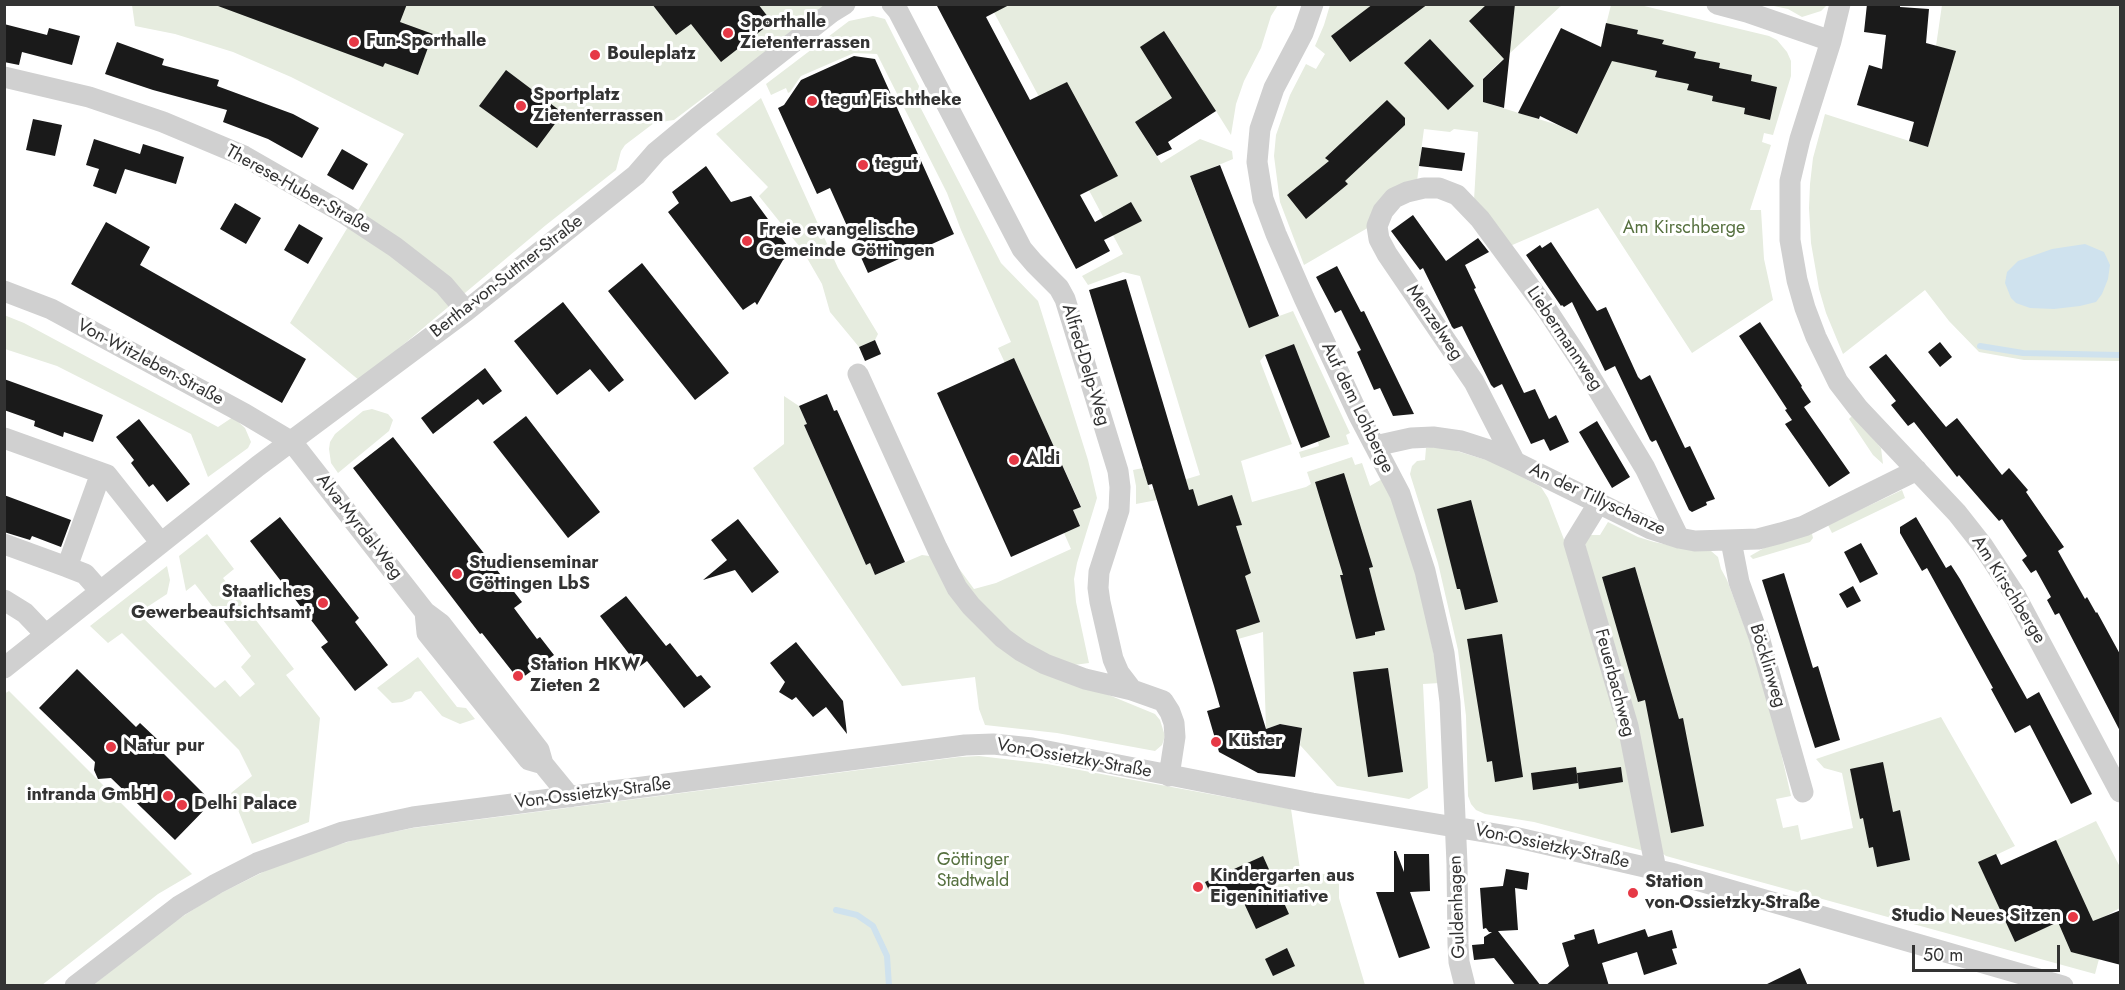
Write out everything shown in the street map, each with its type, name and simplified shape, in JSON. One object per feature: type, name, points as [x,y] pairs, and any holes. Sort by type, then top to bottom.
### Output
[{"type":"street","name":"Bertha-von-Suttner-Straße","points":[[4,668],[258,466],[466,311],[636,175],[656,152],[697,118],[845,4]]},
{"type":"street","name":"Alfred-Delp-Weg","points":[[892,4],[898,11],[1022,249],[1059,288],[1065,299],[1119,477],[1121,495],[1119,510],[1102,562],[1098,588],[1116,666],[1132,690]]},
{"type":"street","name":"Auf dem Lohberge","points":[[1313,4],[1303,33],[1274,88],[1260,129],[1257,162],[1263,199],[1304,298],[1400,494],[1425,571],[1439,630],[1450,702],[1456,827]]},
{"type":"street","points":[[1717,4],[1831,41]]},
{"type":"street","name":"Am Kirschberge","points":[[1840,4],[1831,41],[1810,100],[1790,181],[1789,214],[1794,264],[1805,308],[1838,382],[1858,408],[1957,513],[1983,546],[2015,596],[2121,792]]},
{"type":"street","name":"Therese-Huber-Straße","points":[[4,77],[89,97],[163,122],[244,156],[345,214],[395,247],[444,285],[466,311]]},
{"type":"street","name":"Liebermannweg","points":[[1407,192],[1424,188],[1440,188],[1456,195],[1480,219],[1547,310],[1582,363],[1645,468],[1679,538]]},
{"type":"street","name":"Menzelweg","points":[[1407,192],[1394,198],[1383,211],[1377,226],[1380,239],[1387,254],[1474,382],[1515,462]]},
{"type":"street","name":"Von-Witzleben-Straße","points":[[4,291],[51,309],[245,414],[292,442]]},
{"type":"street","points":[[858,374],[957,588],[971,606],[1003,638],[1045,664],[1085,679],[1132,690],[1163,701],[1174,723],[1169,776]]},
{"type":"street","name":"An der Tillyschanze","points":[[1375,446],[1411,438],[1433,437],[1461,441],[1515,462],[1651,529],[1695,541],[1758,539],[1804,526],[1917,470]]},
{"type":"street","points":[[4,438],[107,476],[161,543]]},
{"type":"street","name":"Alva-Myrdal-Weg","points":[[292,442],[425,612],[427,633],[529,760],[543,764],[570,797]]},
{"type":"street","points":[[67,567],[101,473]]},
{"type":"street","name":"Feuerbachweg","points":[[1598,504],[1574,543],[1628,726],[1656,870]]},
{"type":"street","name":"Böcklinweg","points":[[1731,541],[1739,582],[1760,637],[1803,792]]},
{"type":"street","points":[[4,544],[85,574],[100,591]]},
{"type":"street","points":[[4,600],[24,613],[46,635]]},
{"type":"street","name":"Von-Ossietzky-Straße","points":[[75,986],[179,906],[216,884],[257,863],[343,832],[413,817],[965,745],[993,744],[1032,748],[1322,805],[1497,833],[1656,870],[2063,986]]},
{"type":"street","name":"Guldenhagen","points":[[1456,827],[1459,962],[1465,986]]},
{"type":"green space","name":"Sportplatz Zietenterrassen","points":[[132,5],[829,5],[719,90],[711,92],[674,120],[654,123],[625,145],[616,170],[546,225],[360,381],[290,323],[404,134],[291,77],[233,52],[175,34],[135,26]]},
{"type":"green space","points":[[990,5],[1278,5],[1271,16],[1261,48],[1244,81],[1236,104],[1231,135],[1216,111],[1187,129],[1135,122],[1161,163],[1200,139],[1232,151],[1233,159],[1190,177],[1249,327],[1293,311],[1350,433],[1346,435],[1349,444],[1301,458],[1299,452],[1319,446],[1294,344],[1265,355],[1260,361],[1292,444],[1241,461],[1252,502],[1306,487],[1311,484],[1307,472],[1352,457],[1355,465],[1362,463],[1370,486],[1382,479],[1392,498],[1416,572],[1440,683],[1423,684],[1428,788],[1409,799],[1337,786],[1300,745],[1302,728],[1280,724],[1266,729],[1263,632],[1238,639],[1157,500],[1136,504],[1133,470],[1143,468],[1150,490],[1200,475],[1140,276],[1123,272],[1088,285],[1082,276],[1123,254]]},
{"type":"green space","points":[[1330,5],[1562,5],[1483,78],[1483,102],[1558,125],[1576,134],[1603,80],[1599,53],[1611,5],[1640,5],[1769,36],[1777,40],[1791,61],[1791,76],[1773,135],[1764,133],[1762,142],[1771,145],[1750,210],[1761,210],[1764,259],[1773,300],[1692,353],[1598,208],[1510,246],[1474,200],[1478,132],[1454,129],[1450,132],[1424,129],[1417,181],[1371,226],[1304,265],[1280,202],[1274,156],[1276,135],[1290,95],[1306,64],[1316,69],[1325,54],[1315,46]]},
{"type":"green space","points":[[1769,5],[1827,5],[1821,11],[1802,17],[1788,9]]},
{"type":"green space","points":[[1942,5],[2120,5],[2120,361],[2024,360],[1979,352],[1949,321],[1925,290],[1843,354],[1819,289],[1811,243],[1810,184],[1813,158],[1825,114],[1928,147],[1955,51],[1936,46]]},
{"type":"green space","points":[[873,16],[885,19],[919,86],[916,99],[1001,263],[1038,301],[1088,460],[1097,498],[1074,579],[1076,602],[1089,663],[1074,665],[1099,691],[1155,714],[1160,720],[1165,736],[1162,745],[1155,751],[1057,733],[985,725],[979,709],[975,677],[902,686],[753,468],[784,444],[784,396],[799,406],[807,424],[804,425],[866,565],[870,563],[875,575],[922,555],[952,559],[974,589],[996,583],[1071,549],[1064,533],[1080,526],[1073,510],[1081,506],[1014,359],[1005,363],[998,348],[1011,342],[947,193],[877,54],[854,53],[801,76],[788,93],[786,88],[771,95],[766,84],[849,21]]},
{"type":"green space","points":[[761,98],[838,268],[878,334],[875,340],[859,347],[830,312],[822,284],[803,251],[759,196],[768,187],[716,134]]},
{"type":"green space","points":[[4,315],[24,323],[218,427],[233,417],[245,428],[251,442],[248,448],[208,477],[191,434],[57,366],[5,349]]},
{"type":"green space","points":[[372,409],[388,414],[393,420],[389,431],[338,473],[331,463],[330,442],[335,434],[363,411]]},
{"type":"green space","points":[[1853,415],[1881,448],[1883,464],[1873,455],[1849,419]]},
{"type":"green space","points":[[1426,448],[1450,449],[1496,463],[1541,487],[1548,498],[1565,542],[1617,720],[1644,851],[1534,822],[1485,814],[1476,810],[1471,804],[1468,796],[1466,716],[1458,650],[1438,563],[1410,474],[1412,466],[1417,461],[1425,460]]},
{"type":"green space","points":[[1902,490],[1905,498],[1832,533],[1828,525]]},
{"type":"green space","points":[[1608,522],[1638,537],[1684,548],[1711,551],[1718,557],[1754,652],[1774,722],[1791,796],[1776,799],[1783,828],[1798,825],[1801,840],[1853,828],[1842,773],[1824,768],[1816,759],[1941,717],[2015,846],[1979,863],[2015,942],[2051,925],[2059,924],[2027,854],[2096,821],[2120,867],[2120,908],[2100,919],[2086,955],[2099,959],[2095,974],[1666,856],[1662,853],[1584,540],[1590,535],[1600,535]]},
{"type":"green space","points":[[207,534],[234,569],[223,578],[294,669],[286,675],[320,718],[309,822],[252,844],[231,793],[252,776],[239,750],[122,633],[108,643],[90,626],[167,566],[170,580],[167,594],[138,613],[215,688],[225,680],[240,697],[255,684],[241,667],[251,656],[195,584],[186,591],[179,556]]},
{"type":"green space","points":[[1812,534],[1813,538],[1810,542],[1753,559],[1750,556],[1764,548]]},
{"type":"green space","points":[[418,657],[457,707],[466,708],[475,719],[460,724],[442,716],[421,691],[415,692],[411,698],[402,702],[392,703],[377,688]]},
{"type":"green space","points":[[9,691],[192,874],[158,894],[42,985],[5,985],[4,694]]},
{"type":"green space","name":"Göttinger Stadtwald","points":[[979,756],[1047,764],[1291,809],[1301,876],[1333,873],[1339,870],[1339,898],[1365,985],[92,986],[171,924],[211,898],[271,868],[313,852],[358,839],[413,828]]},
{"type":"water","points":[[2085,244],[2104,252],[2110,265],[2108,279],[2096,302],[2054,309],[2030,308],[2016,303],[2011,298],[2005,283],[2007,272],[2018,261],[2052,249]]},
{"type":"building","name":"Fun-Sporthalle","points":[[218,4],[407,4],[400,22],[433,34],[418,75],[385,63],[383,67],[218,6]]},
{"type":"building","name":"Sporthalle Zietenterrassen","points":[[652,4],[758,4],[772,22],[721,62],[691,24],[676,35]]},
{"type":"building","points":[[936,4],[1011,4],[986,17],[1030,100],[1067,82],[1118,176],[1080,195],[1095,222],[1131,202],[1142,221],[1104,240],[1110,251],[1076,269]]},
{"type":"building","points":[[1373,4],[1428,4],[1350,62],[1331,36]]},
{"type":"building","points":[[1487,4],[1515,4],[1504,108],[1483,102],[1483,79],[1504,59],[1469,21]]},
{"type":"building","points":[[1867,4],[1900,4],[1900,7],[1929,9],[1926,43],[1956,51],[1928,147],[1909,141],[1914,122],[1857,105],[1869,65],[1882,69],[1886,35],[1864,32]]},
{"type":"building","points":[[1606,23],[1638,30],[1637,34],[1664,40],[1662,44],[1696,52],[1694,58],[1720,63],[1719,68],[1752,75],[1751,81],[1777,87],[1770,120],[1744,114],[1745,108],[1712,101],[1713,96],[1687,90],[1689,84],[1655,77],[1657,71],[1612,61],[1577,134],[1540,116],[1539,119],[1518,113],[1561,28],[1601,47]]},
{"type":"building","points":[[4,24],[47,35],[49,28],[80,36],[72,65],[22,52],[19,65],[4,62]]},
{"type":"building","points":[[1164,31],[1216,111],[1168,142],[1172,149],[1157,156],[1135,122],[1172,98],[1140,47]]},
{"type":"building","points":[[1430,39],[1474,86],[1448,110],[1404,63]]},
{"type":"building","points":[[117,42],[164,59],[162,65],[219,80],[217,86],[293,114],[319,128],[302,158],[268,139],[223,122],[227,110],[105,74]]},
{"type":"building","name":"tegut","points":[[854,56],[875,59],[954,234],[868,273],[830,188],[817,194],[778,108],[784,105],[801,80]]},
{"type":"building","points":[[506,70],[563,113],[537,148],[479,106]]},
{"type":"building","points":[[1387,100],[1405,118],[1405,125],[1345,181],[1348,184],[1306,219],[1287,195],[1329,161],[1325,158]]},
{"type":"building","points":[[33,119],[62,125],[55,156],[26,150]]},
{"type":"building","points":[[94,139],[140,154],[143,144],[184,157],[176,184],[125,169],[116,194],[93,186],[99,169],[86,165]]},
{"type":"building","points":[[1422,147],[1465,153],[1462,171],[1419,166]]},
{"type":"building","points":[[342,149],[368,164],[353,190],[327,175]]},
{"type":"building","points":[[1220,165],[1279,316],[1249,328],[1190,176]]},
{"type":"building","points":[[706,166],[731,202],[751,196],[793,253],[783,260],[757,305],[755,302],[743,310],[668,212],[679,203],[672,192]]},
{"type":"building","points":[[235,203],[261,218],[246,244],[220,229]]},
{"type":"building","points":[[1413,215],[1446,261],[1478,238],[1489,252],[1465,265],[1476,288],[1474,289],[1524,393],[1535,389],[1549,419],[1556,415],[1569,442],[1550,451],[1544,439],[1531,444],[1502,384],[1494,388],[1491,385],[1462,326],[1454,329],[1452,327],[1423,268],[1420,270],[1391,231]]},
{"type":"building","points":[[106,222],[150,247],[140,265],[306,359],[282,403],[71,284]]},
{"type":"building","points":[[299,224],[323,238],[308,264],[284,250]]},
{"type":"building","points":[[1551,242],[1597,311],[1606,307],[1638,377],[1641,380],[1650,375],[1685,448],[1690,446],[1715,499],[1706,502],[1707,505],[1692,512],[1689,510],[1656,440],[1652,442],[1650,440],[1615,366],[1605,371],[1572,302],[1564,307],[1561,306],[1526,255],[1540,245],[1542,248]]},
{"type":"building","points":[[642,263],[729,373],[695,400],[608,291]]},
{"type":"building","points":[[1337,266],[1361,312],[1364,311],[1414,414],[1393,416],[1380,388],[1374,390],[1357,352],[1361,350],[1341,310],[1335,313],[1316,277]]},
{"type":"building","points":[[1126,279],[1189,490],[1193,489],[1198,506],[1232,495],[1242,525],[1236,526],[1251,573],[1245,576],[1260,622],[1236,630],[1266,729],[1280,724],[1302,728],[1295,777],[1258,773],[1219,752],[1207,711],[1220,707],[1152,484],[1148,485],[1089,290]]},
{"type":"building","points":[[563,302],[624,380],[609,392],[590,369],[557,395],[514,341]]},
{"type":"building","points":[[1760,322],[1811,402],[1804,407],[1850,473],[1829,487],[1785,424],[1792,420],[1785,410],[1787,409],[1739,336]]},
{"type":"building","points":[[875,340],[881,354],[865,361],[859,347]]},
{"type":"building","points":[[1940,342],[1952,357],[1940,367],[1928,352]]},
{"type":"building","points":[[1294,344],[1330,437],[1301,448],[1265,355]]},
{"type":"building","points":[[1886,354],[1946,427],[1957,418],[2002,475],[2009,468],[2028,490],[2026,492],[2064,547],[2058,551],[2085,599],[2087,597],[2097,612],[2121,656],[2121,733],[2059,613],[2055,615],[2047,600],[2051,597],[2036,570],[2031,573],[2022,560],[2027,556],[2002,519],[1999,521],[1959,475],[1957,477],[1914,422],[1908,426],[1891,405],[1896,401],[1869,367]]},
{"type":"building","name":"Aldi","points":[[1014,358],[1081,507],[1073,510],[1080,526],[1011,557],[937,393]]},
{"type":"building","points":[[485,368],[502,391],[483,405],[478,399],[433,434],[421,418]]},
{"type":"building","points":[[4,379],[103,415],[93,442],[64,432],[63,437],[34,426],[35,421],[4,410]]},
{"type":"building","points":[[827,394],[834,411],[837,410],[905,562],[875,575],[870,563],[866,565],[804,425],[807,424],[799,406]]},
{"type":"building","points":[[526,416],[600,512],[568,538],[493,442]]},
{"type":"building","points":[[139,419],[190,484],[167,502],[153,484],[149,487],[131,463],[134,460],[116,437]]},
{"type":"building","points":[[1597,421],[1630,477],[1612,488],[1579,432]]},
{"type":"building","points":[[393,437],[522,602],[514,608],[537,639],[540,637],[554,655],[519,680],[482,633],[480,634],[353,468]]},
{"type":"building","points":[[1344,473],[1373,567],[1369,568],[1385,630],[1375,632],[1375,635],[1356,639],[1340,575],[1343,575],[1315,482]]},
{"type":"building","points":[[4,495],[71,520],[61,547],[32,536],[30,540],[4,532]]},
{"type":"building","points":[[1471,500],[1498,602],[1465,610],[1460,589],[1457,589],[1437,509]]},
{"type":"building","name":"Staatliches Gewerbeaufsichtsamt","points":[[280,517],[359,618],[355,622],[388,665],[355,691],[321,647],[328,642],[250,541]]},
{"type":"building","points":[[1916,517],[1946,568],[1951,565],[1960,579],[2027,699],[2039,692],[2092,794],[2071,804],[2030,725],[2015,733],[1927,568],[1922,571],[1900,533],[1900,527]]},
{"type":"building","points":[[738,519],[779,572],[752,593],[735,570],[703,580],[727,560],[711,540]]},
{"type":"building","points":[[1861,543],[1878,574],[1860,583],[1844,552]]},
{"type":"building","points":[[1635,567],[1679,719],[1683,718],[1704,826],[1671,833],[1645,700],[1638,702],[1602,577]]},
{"type":"building","points":[[1784,573],[1813,668],[1818,666],[1840,740],[1815,748],[1762,580]]},
{"type":"building","points":[[1853,586],[1861,601],[1847,608],[1839,594]]},
{"type":"building","points":[[626,596],[666,646],[670,643],[697,677],[701,675],[711,687],[684,708],[647,661],[639,667],[600,616]]},
{"type":"building","points":[[1502,634],[1523,777],[1495,782],[1492,761],[1487,762],[1467,639]]},
{"type":"building","points":[[796,642],[843,701],[847,734],[826,707],[813,717],[796,697],[792,700],[779,692],[785,682],[770,663]]},
{"type":"building","points":[[1388,668],[1403,772],[1368,777],[1353,672]]},
{"type":"building","points":[[77,669],[136,727],[140,723],[158,740],[154,744],[212,802],[175,840],[111,778],[98,779],[94,770],[95,762],[39,708]]},
{"type":"building","points":[[1883,762],[1893,812],[1900,810],[1910,860],[1877,867],[1873,847],[1869,848],[1863,818],[1860,819],[1850,769]]},
{"type":"building","points":[[1576,767],[1578,783],[1533,790],[1531,773]]},
{"type":"building","points":[[1621,767],[1623,782],[1579,789],[1577,773]]},
{"type":"building","points":[[2056,840],[2093,921],[2121,910],[2121,965],[2071,952],[2058,922],[2015,942],[1978,862],[1996,854],[2001,865]]},
{"type":"building","points":[[1394,851],[1396,851],[1404,872],[1404,854],[1429,854],[1430,891],[1410,892],[1430,948],[1399,958],[1376,892],[1394,892]]},
{"type":"building","points":[[1263,856],[1289,914],[1256,929],[1238,890],[1214,901],[1205,882]]},
{"type":"building","points":[[1506,869],[1529,873],[1527,890],[1515,888],[1518,930],[1498,931],[1541,986],[1516,986],[1494,958],[1474,960],[1472,945],[1484,944],[1484,937],[1492,932],[1486,928],[1483,929],[1480,888],[1503,886]]},
{"type":"building","points":[[1594,929],[1598,944],[1645,929],[1648,937],[1672,930],[1677,948],[1672,949],[1677,964],[1644,975],[1637,952],[1602,963],[1609,986],[1545,986],[1569,966],[1562,943],[1575,939],[1574,935]]},
{"type":"building","points":[[1287,948],[1295,966],[1273,976],[1265,959]]},
{"type":"building","points":[[1800,968],[1808,986],[1763,986]]},
{"type":"waterway","points":[[1980,346],[2023,353],[2120,355]]},
{"type":"waterway","points":[[836,910],[857,915],[873,926],[887,956],[889,986]]},
{"type":"place","name":"Sporthalle Zietenterrassen","points":[[728,33]]},
{"type":"place","name":"Fun-Sporthalle","points":[[354,42]]},
{"type":"place","name":"Bouleplatz","points":[[595,55]]},
{"type":"place","name":"tegut Fischtheke","points":[[812,101]]},
{"type":"place","name":"Sportplatz Zietenterrassen","points":[[521,106]]},
{"type":"place","name":"tegut","points":[[863,165]]},
{"type":"place","name":"Freie evangelische Gemeinde Göttingen","points":[[747,241]]},
{"type":"place","name":"Aldi","points":[[1014,460]]},
{"type":"place","name":"Studienseminar Göttingen LbS","points":[[457,574]]},
{"type":"place","name":"Staatliches Gewerbeaufsichtsamt","points":[[323,603]]},
{"type":"place","name":"Station HKW Zieten 2","points":[[518,676]]},
{"type":"place","name":"Küster","points":[[1216,742]]},
{"type":"place","name":"Natur pur","points":[[111,747]]},
{"type":"place","name":"intranda GmbH","points":[[168,796]]},
{"type":"place","name":"Delhi Palace","points":[[182,805]]},
{"type":"place","name":"Kindergarten aus Eigeninitiative","points":[[1198,887]]},
{"type":"place","name":"Station von-Ossietzky-Straße","points":[[1633,893]]},
{"type":"place","name":"Studio Neues Sitzen","points":[[2073,917]]}]
